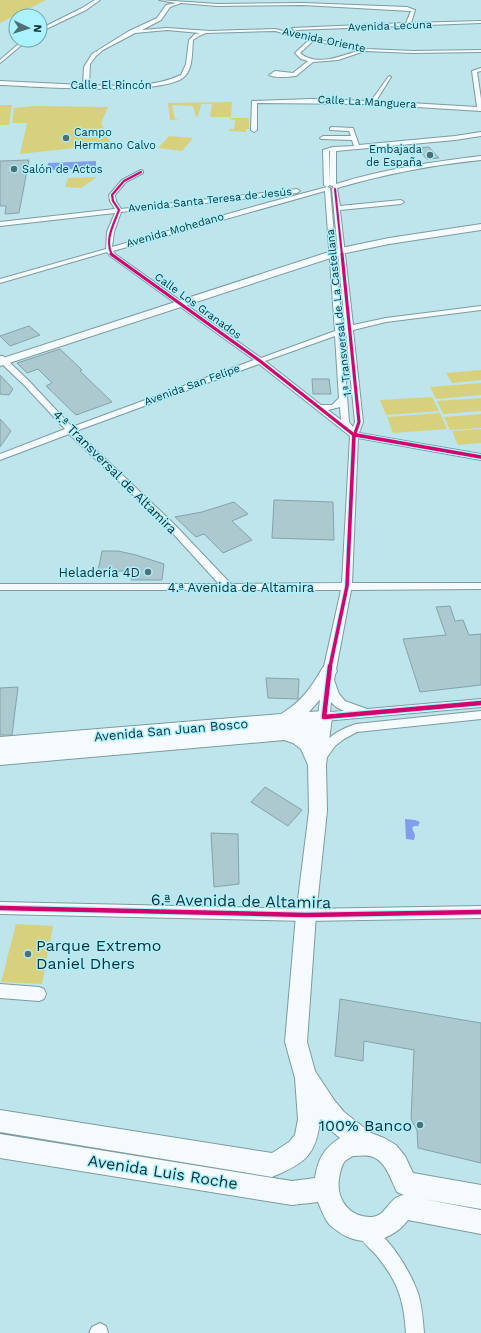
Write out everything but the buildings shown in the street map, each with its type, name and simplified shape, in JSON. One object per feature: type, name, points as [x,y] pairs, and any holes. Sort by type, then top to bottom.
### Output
[{"type":"main road","points":[[1,360],[175,301],[337,250],[388,236],[481,223]]},
{"type":"main road","points":[[337,250],[389,240],[481,226]]},
{"type":"main road","points":[[282,726],[312,701],[329,671]]},
{"type":"main road","points":[[323,723],[317,765],[318,811],[306,915],[296,1042],[306,1076],[331,1114],[365,1143]]},
{"type":"main road","name":"Avenida San Juan Bosco","points":[[0,744],[323,723]]},
{"type":"main road","name":"Avenida San Juan Bosco","points":[[0,758],[282,726],[306,741],[317,765]]},
{"type":"main road","name":"Avenida Luis Roche","points":[[0,1121],[257,1164],[272,1165],[285,1161],[297,1153],[309,1129],[310,1117],[306,1076]]},
{"type":"main road","points":[[481,1197],[405,1184],[397,1164],[386,1152],[373,1145],[365,1143],[347,1146],[338,1152],[327,1170],[325,1189],[329,1202],[339,1217],[350,1226],[362,1230],[381,1228],[393,1221],[402,1208],[481,1222]]},
{"type":"main road","name":"Avenida Luis Roche","points":[[0,1146],[292,1193],[325,1189]]},
{"type":"street","points":[[48,27],[84,9],[98,0]]},
{"type":"street","points":[[161,0],[217,5],[303,4],[407,8],[413,10],[408,25]]},
{"type":"street","points":[[161,0],[166,8]]},
{"type":"street","points":[[86,86],[86,73],[89,62],[103,49],[131,32],[157,20],[164,14],[166,8],[172,4],[180,2]]},
{"type":"street","name":"Avenida Oriente","points":[[157,20],[160,25],[176,30],[210,32],[275,30],[345,47],[367,50],[413,52],[481,51]]},
{"type":"street","name":"Avenida Lecuna","points":[[275,30],[481,22]]},
{"type":"street","name":"Avenida Oriente","points":[[131,32],[167,28]]},
{"type":"street","points":[[176,30],[187,34],[191,40],[197,35],[210,32]]},
{"type":"street","points":[[313,38],[297,53],[301,58],[312,61],[337,59],[367,50]]},
{"type":"street","name":"Calle El Rincón","points":[[0,83],[86,86],[156,85],[171,82],[179,79],[186,71],[191,40]]},
{"type":"street","points":[[0,62],[17,48]]},
{"type":"street","points":[[283,74],[294,75],[312,61]]},
{"type":"street","points":[[481,69],[474,71],[481,109]]},
{"type":"street","points":[[373,101],[383,88],[389,76]]},
{"type":"street","name":"Calle La Manguera","points":[[254,130],[254,102],[315,100],[373,101],[481,109]]},
{"type":"street","points":[[332,129],[351,129],[357,147]]},
{"type":"street","points":[[333,149],[455,138],[481,134]]},
{"type":"street","points":[[323,138],[354,138]]},
{"type":"street","name":"1.ª Transversal de La Castellana","points":[[354,435],[345,422],[343,399],[339,332],[337,250],[337,208],[330,187],[333,149],[326,150],[330,187],[337,250],[350,328],[359,422],[354,435]]},
{"type":"street","name":"Avenida Mohedano","points":[[0,281],[372,176],[424,164],[481,158]]},
{"type":"street","points":[[109,249],[109,239],[119,210],[113,201],[112,195],[124,181],[141,172]]},
{"type":"street","name":"Avenida Santa Teresa de Jesús","points":[[0,224],[330,187]]},
{"type":"street","points":[[258,195],[264,196],[268,199],[265,205]]},
{"type":"street","points":[[337,208],[401,202]]},
{"type":"street","name":"Calle Los Granados","points":[[109,249],[112,255],[260,361],[354,435]]},
{"type":"street","name":"Avenida San Felipe","points":[[0,457],[350,328],[386,320],[481,308]]},
{"type":"street","name":"4.ª Transversal de Altamira","points":[[1,360],[70,430],[156,512],[228,587]]},
{"type":"street","points":[[317,407],[334,407],[340,404],[343,399]]},
{"type":"street","points":[[481,457],[354,435],[352,452],[353,473],[347,586],[329,671],[323,723],[341,716],[481,703]]},
{"type":"street","name":"4.ª Avenida de Altamira","points":[[0,587],[481,586]]},
{"type":"street","points":[[329,671],[331,693],[334,698],[339,703],[352,709],[370,713]]},
{"type":"street","points":[[317,765],[323,753],[334,739],[356,728],[481,715]]},
{"type":"street","name":"6.ª Avenida de Altamira","points":[[0,908],[306,915],[481,912]]},
{"type":"street","points":[[0,991],[38,994]]},
{"type":"street","points":[[362,1230],[378,1242],[408,1289],[415,1333]]},
{"type":"shaded area","points":[[0,0],[46,0],[30,8],[8,8],[8,19],[0,23]]},
{"type":"shaded area","points":[[232,102],[231,117],[210,117],[212,104],[201,104],[198,116],[196,117],[193,106],[174,105],[172,106],[175,119],[179,120],[170,120],[168,103]]},
{"type":"shaded area","points":[[0,105],[12,105],[9,125],[0,125]]},
{"type":"shaded area","points":[[35,106],[108,107],[101,123],[111,144],[20,154],[27,123],[12,123],[14,108]]},
{"type":"shaded area","points":[[230,118],[249,118],[249,129],[246,129],[246,132],[229,131],[229,129],[234,129],[235,120]]},
{"type":"shaded area","points":[[169,136],[193,138],[182,151],[158,148]]},
{"type":"shaded area","points":[[97,177],[81,188],[65,187],[68,178]]},
{"type":"shaded area","points":[[481,370],[481,380],[452,383],[446,373]]},
{"type":"shaded area","points":[[481,383],[481,395],[436,399],[430,387]]},
{"type":"shaded area","points":[[432,397],[439,411],[386,415],[380,400]]},
{"type":"shaded area","points":[[481,398],[481,411],[443,414],[437,401]]},
{"type":"shaded area","points":[[440,413],[447,429],[393,433],[387,417]]},
{"type":"shaded area","points":[[481,414],[481,428],[450,430],[444,417]]},
{"type":"shaded area","points":[[481,429],[481,443],[458,445],[452,431]]},
{"type":"shaded area","name":"Parque Extremo Daniel Dhers","points":[[16,924],[53,926],[42,984],[1,982]]},
{"type":"water","points":[[96,161],[96,168],[47,170],[48,163]]},
{"type":"water","points":[[405,819],[420,822],[418,826],[414,826],[412,828],[415,835],[414,840],[406,839]]},
{"type":"cycle path","points":[[141,172],[124,181],[112,195],[113,201],[119,210],[110,232],[108,245],[112,255],[260,361],[354,435],[481,457]]},
{"type":"cycle path","points":[[335,189],[359,422],[354,435],[352,452],[353,473],[347,586],[329,671],[324,717],[481,703]]},
{"type":"cycle path","points":[[0,908],[306,915],[481,912]]},
{"type":"place","name":"Campo Hermano Calvo","points":[[66,138]]},
{"type":"place","name":"Embajada de España","points":[[430,155]]},
{"type":"place","name":"Salón de Actos","points":[[14,169]]},
{"type":"place","name":"Heladería 4D","points":[[148,572]]},
{"type":"place","name":"Parque Extremo Daniel Dhers","points":[[28,954]]},
{"type":"place","name":"100% Banco","points":[[420,1125]]}]
